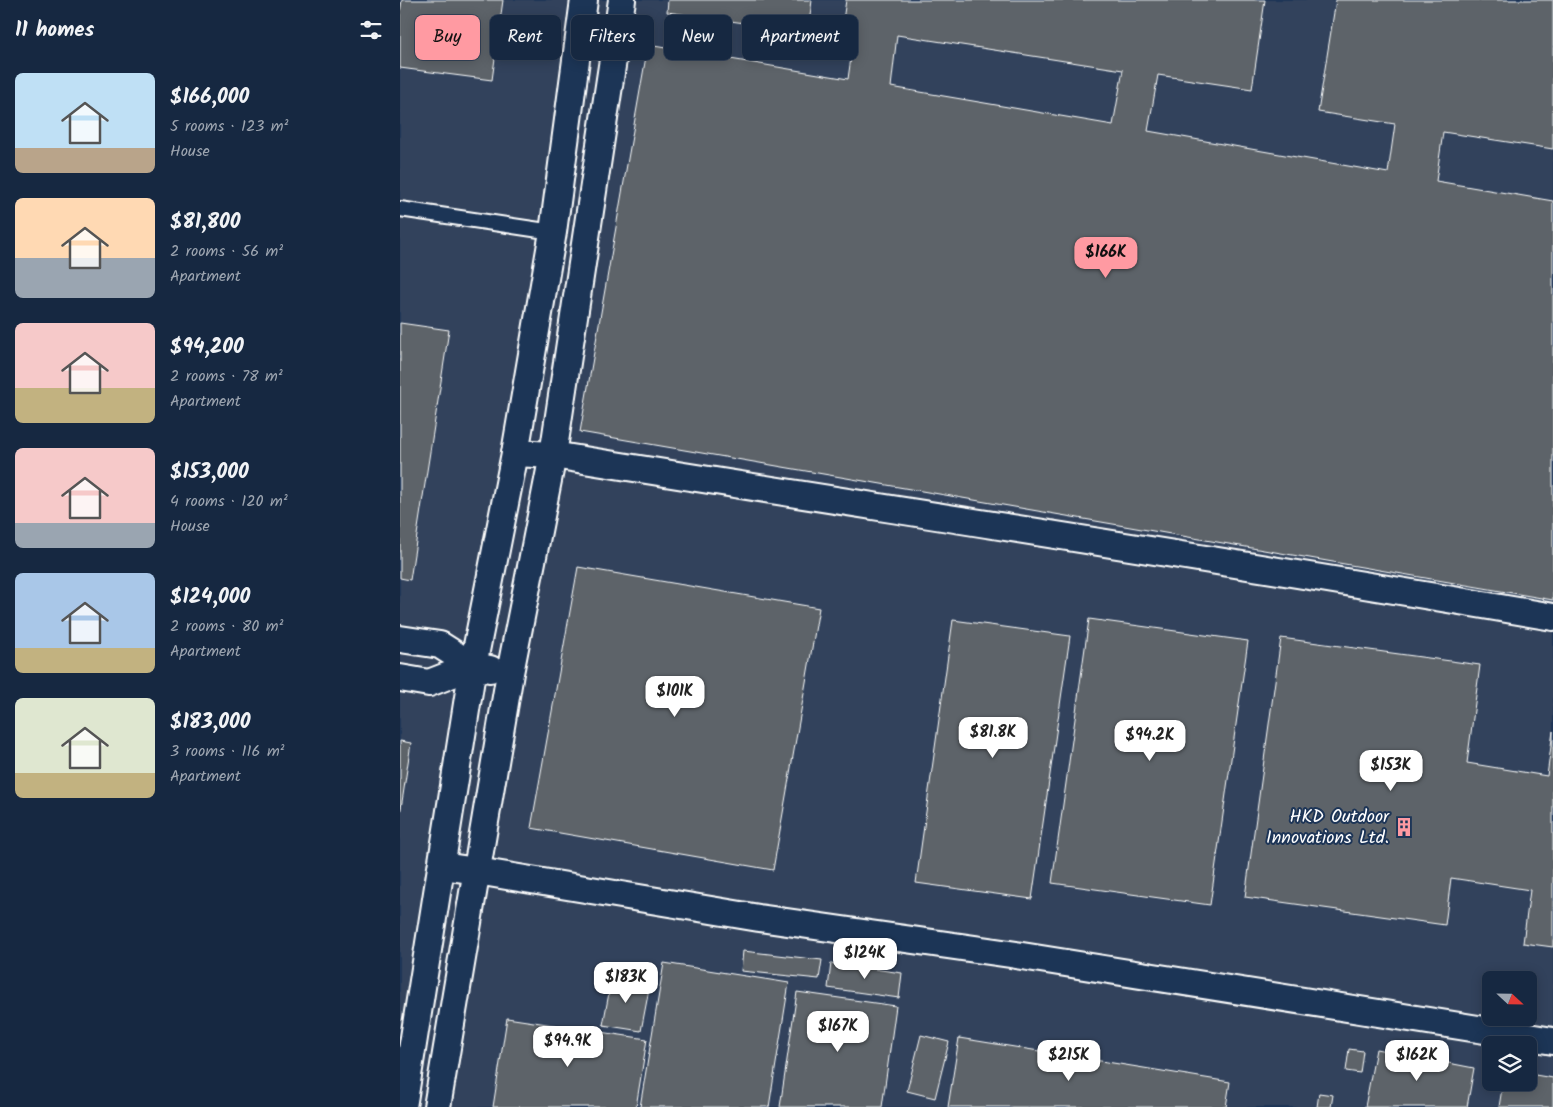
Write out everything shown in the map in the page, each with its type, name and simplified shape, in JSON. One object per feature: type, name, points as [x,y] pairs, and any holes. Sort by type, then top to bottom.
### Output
[{"type":"street","points":[[403,1107],[474,666],[515,453],[552,232],[584,0]]},
{"type":"street","points":[[437,1107],[510,673],[553,455],[622,0]]},
{"type":"street","points":[[552,232],[586,236]]},
{"type":"street","points":[[515,453],[553,455],[962,522],[1319,576],[1553,617]]},
{"type":"street","points":[[400,639],[440,645],[474,666],[510,673]]},
{"type":"street","points":[[400,678],[428,683],[474,666]]},
{"type":"street","points":[[442,866],[759,918],[1010,954],[1553,1040]]},
{"type":"lane","points":[[400,209],[552,232]]},
{"type":"shaded area","points":[[400,0],[1553,0],[1553,1107],[400,1107]]},
{"type":"building","points":[[402,0],[503,0],[501,15],[490,15],[490,60],[495,60],[492,80],[400,68],[400,13]]},
{"type":"building","points":[[668,0],[812,0],[810,15],[742,15],[742,23],[732,21],[732,15],[688,15],[667,12]]},
{"type":"building","points":[[846,0],[1265,0],[1252,89],[1158,75],[1148,131],[1388,173],[1395,124],[1318,112],[1336,0],[1553,0],[1553,149],[1443,132],[1436,181],[1553,201],[1553,600],[580,432],[645,60],[654,60],[654,46],[664,48],[664,60],[732,59],[848,79],[851,60],[858,60],[858,15],[844,15]],"holes":[[[897,35],[1123,70],[1113,125],[891,87]]]},
{"type":"building","points":[[400,323],[449,330],[410,580],[400,578]]},
{"type":"building","points":[[578,567],[819,608],[773,870],[531,828]]},
{"type":"building","points":[[1089,619],[1248,641],[1210,905],[1052,883]]},
{"type":"building","points":[[953,620],[1070,636],[1032,899],[916,883]]},
{"type":"building","name":"HKD Outdoor Innovations Ltd.","points":[[1281,638],[1480,665],[1467,763],[1547,776],[1553,731],[1553,947],[1523,943],[1530,890],[1451,878],[1445,925],[1245,897]]},
{"type":"building","points":[[400,741],[411,743],[400,815]]},
{"type":"building","points":[[743,951],[822,960],[819,979],[741,971]]},
{"type":"building","points":[[664,963],[789,983],[769,1107],[640,1107]]},
{"type":"building","points":[[831,963],[902,973],[899,998],[828,988]]},
{"type":"building","points":[[612,977],[650,984],[641,1031],[603,1025]]},
{"type":"building","points":[[797,992],[896,1006],[882,1107],[780,1107]]},
{"type":"building","points":[[507,1018],[647,1039],[636,1107],[493,1107]]},
{"type":"building","points":[[921,1035],[949,1042],[935,1098],[907,1091]]},
{"type":"building","points":[[959,1038],[1230,1082],[1226,1107],[948,1107]]},
{"type":"building","points":[[1349,1049],[1363,1051],[1360,1073],[1346,1071]]},
{"type":"building","points":[[1376,1049],[1474,1068],[1467,1107],[1365,1107]]},
{"type":"building","points":[[1537,1075],[1553,1078],[1553,1107],[1499,1107],[1502,1091],[1537,1091]]},
{"type":"building","points":[[1319,1093],[1333,1095],[1331,1107],[1317,1107]]},
{"type":"place","name":"HKD Outdoor Innovations Ltd.","points":[[1404,827]]}]
